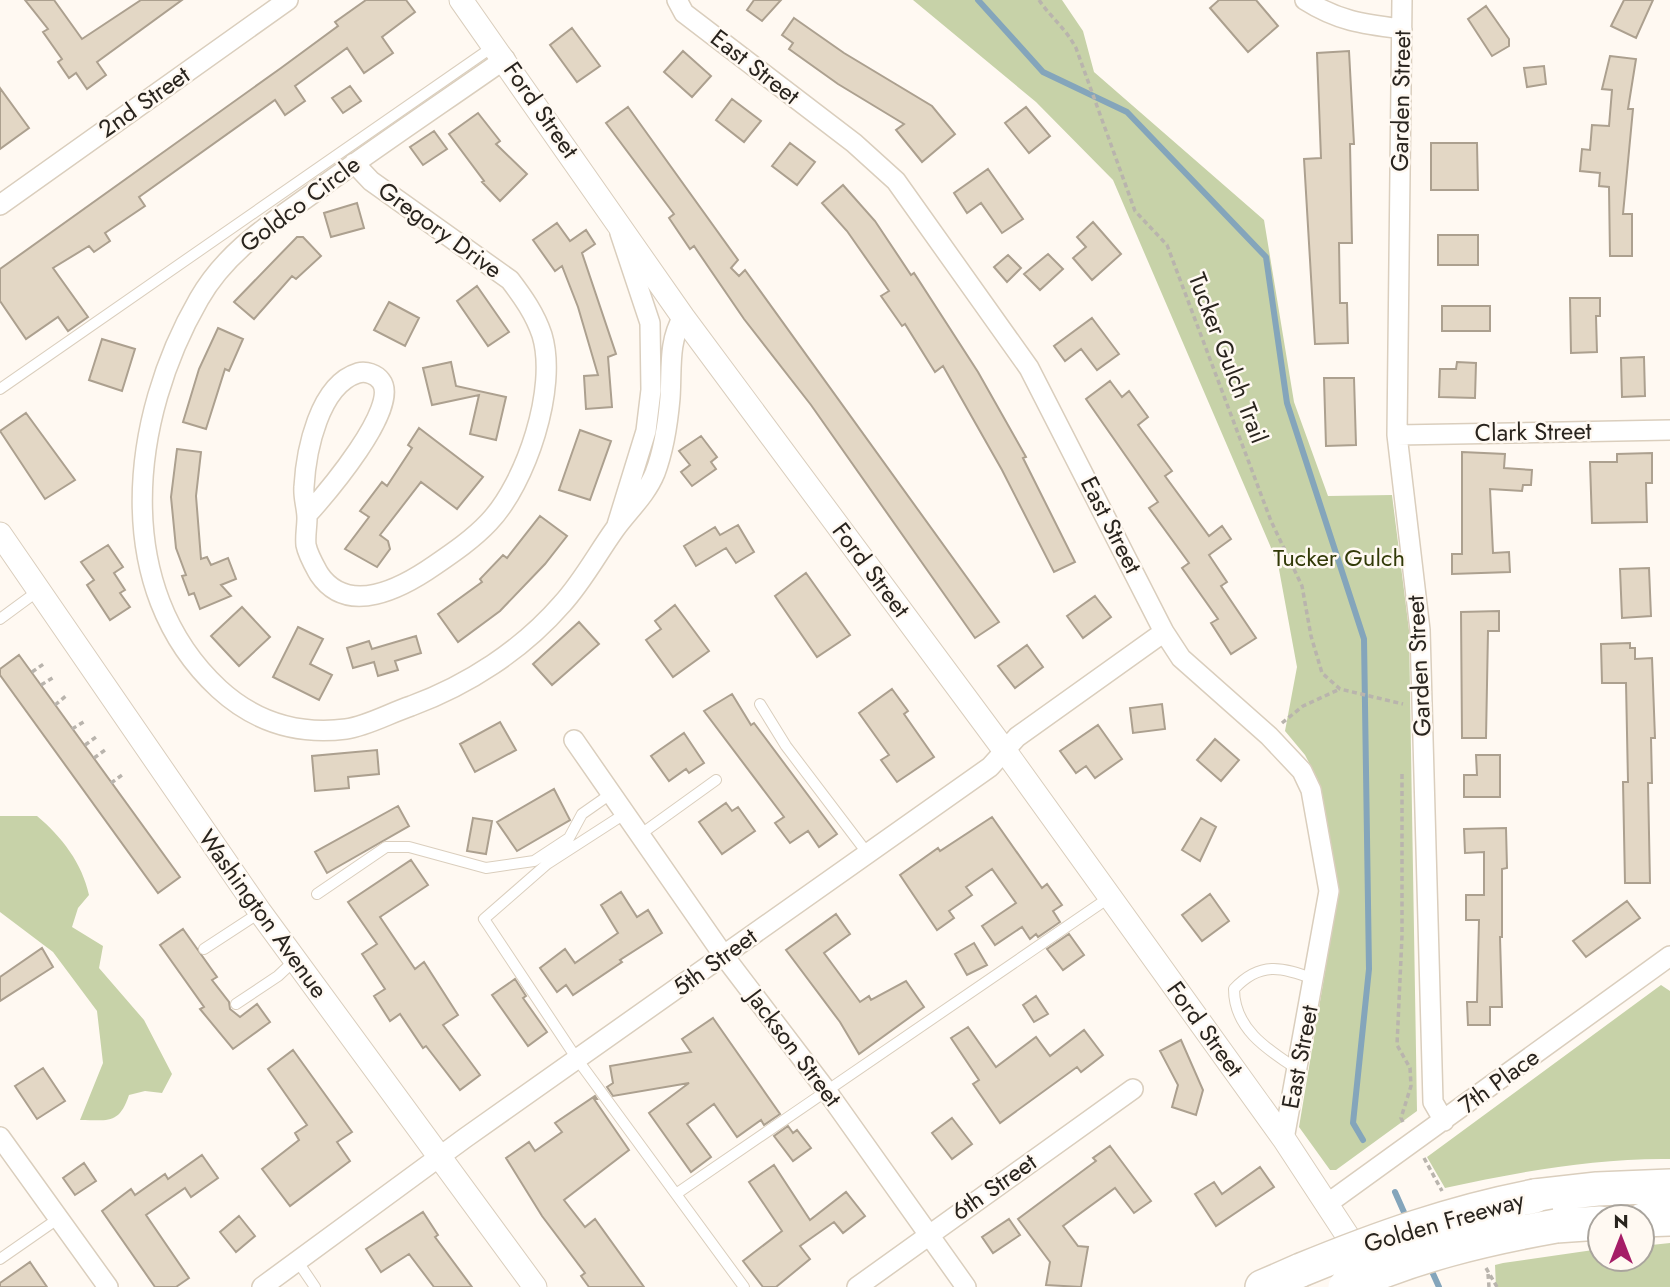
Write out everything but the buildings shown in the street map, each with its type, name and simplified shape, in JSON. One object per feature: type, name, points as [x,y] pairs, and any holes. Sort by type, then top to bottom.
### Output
[{"type":"highway","name":"Golden Freeway","points":[[1269,1287],[1301,1270],[1402,1229],[1487,1205],[1597,1188],[1670,1186]]},
{"type":"highway","name":"Golden Freeway","points":[[1345,1287],[1408,1261],[1453,1247],[1556,1226],[1586,1224]]},
{"type":"highway","points":[[1262,1287],[1301,1270]]},
{"type":"street","name":"2nd Street","points":[[0,205],[288,0]]},
{"type":"street","name":"Ford Street","points":[[461,0],[618,220],[683,317],[1005,751],[1284,1139],[1380,1287]]},
{"type":"street","name":"East Street","points":[[677,0],[684,13],[853,143],[896,181],[1029,368],[1164,632],[1181,659],[1269,736],[1303,771],[1311,790],[1329,891],[1315,980],[1284,1139]]},
{"type":"street","points":[[1305,0],[1330,16],[1402,29]]},
{"type":"street","name":"Garden Street","points":[[1402,0],[1397,435],[1420,630],[1433,1102],[1444,1121]]},
{"type":"street","name":"Goldco Circle","points":[[500,52],[354,163],[243,242],[199,299],[168,364],[149,429],[144,460],[144,536],[147,564],[171,630],[199,670],[231,700],[260,719],[300,730],[349,729],[421,702],[500,660],[560,607],[592,569],[617,526],[643,442],[651,390],[650,323],[623,248],[618,220]]},
{"type":"street","name":"Gregory Drive","points":[[307,514],[360,449],[385,394],[383,382],[373,375],[362,372],[347,377],[325,403],[308,460],[303,489],[307,514],[306,545],[313,565],[325,582],[339,594],[365,596],[390,591],[433,566],[490,521],[510,493],[527,460],[540,419],[544,387],[542,336],[526,301],[510,280],[488,261],[371,181],[354,163]]},
{"type":"street","name":"Goldco Circle","points":[[617,526],[629,516],[654,474],[669,403],[673,334],[683,317]]},
{"type":"street","name":"Clark Street","points":[[1397,435],[1670,430]]},
{"type":"street","name":"Washington Avenue","points":[[0,534],[260,912],[536,1287]]},
{"type":"street","name":"5th Street","points":[[262,1287],[440,1156],[990,767],[1017,737],[1164,632]]},
{"type":"street","name":"Jackson Street","points":[[574,740],[724,956],[826,1090],[966,1287]]},
{"type":"street","name":"7th Place","points":[[1327,1204],[1670,956]]},
{"type":"street","name":"6th Street","points":[[857,1287],[1132,1089]]},
{"type":"street","points":[[0,1137],[108,1287]]},
{"type":"lane","points":[[0,389],[500,52]]},
{"type":"lane","points":[[0,619],[39,590]]},
{"type":"lane","points":[[760,704],[786,746],[867,854]]},
{"type":"lane","points":[[641,834],[716,780]]},
{"type":"lane","points":[[317,894],[386,847],[409,847],[486,869],[534,861],[569,838],[582,814],[612,793]]},
{"type":"lane","points":[[626,812],[547,864],[484,919],[577,1059],[744,1287]]},
{"type":"lane","points":[[676,1194],[1110,897]]},
{"type":"lane","points":[[204,949],[260,912]]},
{"type":"lane","points":[[236,1004],[278,976],[296,959]]},
{"type":"lane","points":[[1297,1069],[1254,1039],[1234,1004],[1234,989],[1245,978],[1281,968],[1315,980]]},
{"type":"lane","points":[[0,1259],[59,1218]]},
{"type":"lane","points":[[298,1262],[315,1287]]},
{"type":"path","name":"Tucker Gulch Trail","points":[[1039,0],[1051,17],[1062,23],[1076,48],[1117,168],[1135,211],[1167,245],[1271,521],[1303,586],[1311,636],[1322,673],[1340,689]]},
{"type":"path","points":[[32,672],[45,663]]},
{"type":"path","points":[[41,685],[54,677]]},
{"type":"path","points":[[1269,736],[1303,706],[1340,689],[1395,704]]},
{"type":"path","points":[[55,705],[67,695]]},
{"type":"path","points":[[72,729],[85,721]]},
{"type":"path","points":[[85,745],[96,737]]},
{"type":"path","points":[[94,758],[105,750]]},
{"type":"path","points":[[111,783],[122,775]]},
{"type":"path","points":[[1489,1287],[1488,1272],[1497,1287]]},
{"type":"green space","name":"Tucker Gulch","points":[[913,0],[1062,0],[1083,31],[1094,72],[1264,220],[1294,402],[1328,496],[1392,495],[1409,630],[1417,1111],[1336,1170],[1330,1170],[1299,1127],[1339,888],[1318,780],[1305,755],[1285,731],[1297,667],[1278,564],[1113,180],[1036,102]]},
{"type":"green space","points":[[0,816],[37,816],[70,851],[89,895],[78,908],[72,927],[103,946],[99,968],[144,1020],[172,1074],[162,1093],[145,1091],[129,1095],[121,1112],[111,1119],[80,1120],[103,1063],[97,1011],[53,952],[0,912]]},
{"type":"green space","points":[[1661,985],[1670,991],[1670,1159],[1557,1167],[1445,1188],[1427,1157]]},
{"type":"green space","points":[[1670,1243],[1670,1287],[1496,1287],[1495,1265],[1586,1251],[1586,1273],[1656,1273],[1656,1244]]},
{"type":"waterway","name":"Tucker Gulch","points":[[978,0],[1043,72],[1127,112],[1266,257],[1287,403],[1364,639],[1369,969],[1353,1123],[1363,1140]]},
{"type":"waterway","name":"Tucker Gulch","points":[[1395,1192],[1407,1219]]},
{"type":"waterway","name":"Tucker Gulch","points":[[1430,1267],[1439,1287]]}]
